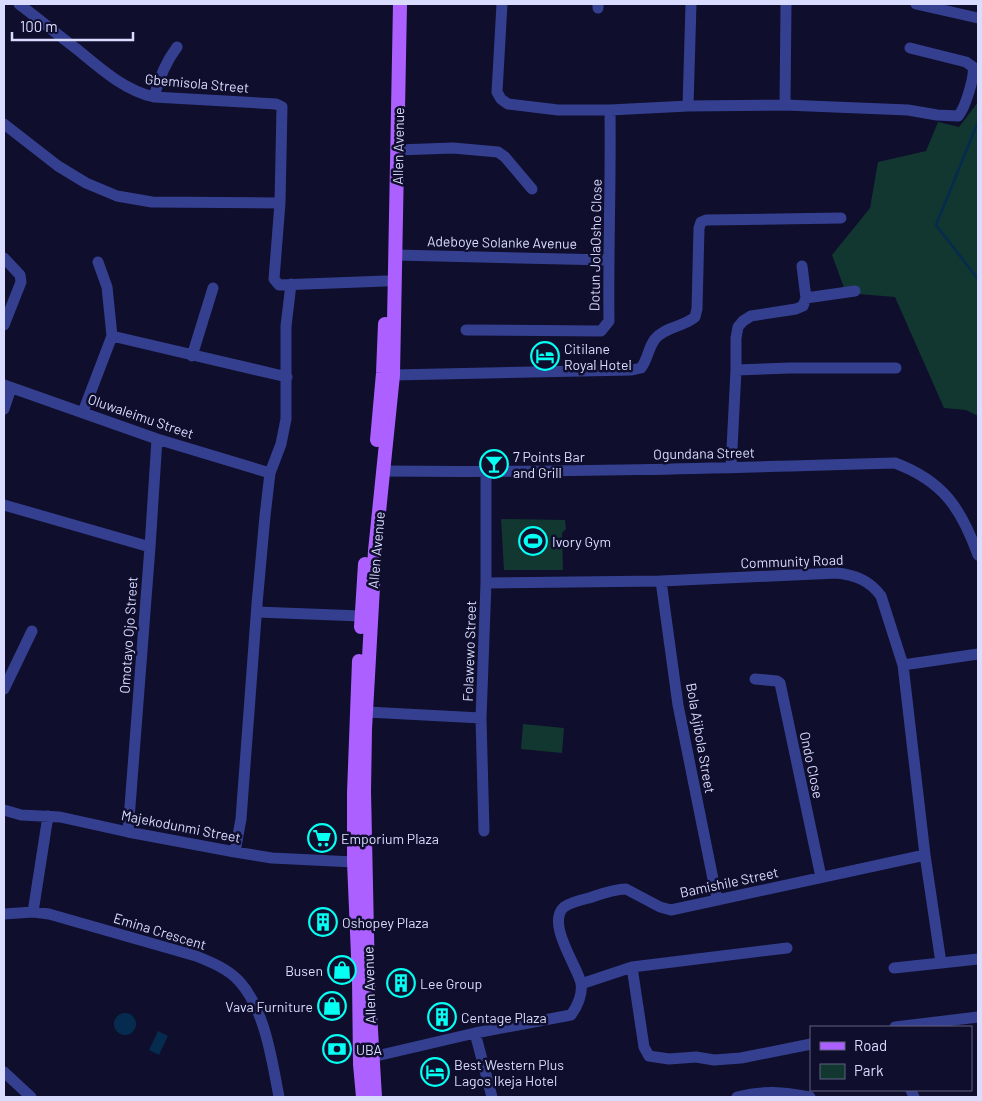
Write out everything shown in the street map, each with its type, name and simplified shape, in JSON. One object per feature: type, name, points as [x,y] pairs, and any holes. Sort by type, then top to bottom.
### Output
[{"type":"main road","name":"Allen Avenue","points":[[363,1097],[360,1064],[359,979],[354,862],[354,784],[361,616],[383,373],[391,4]]},
{"type":"main road","name":"Allen Avenue","points":[[375,1097],[368,980],[364,791],[371,617],[393,375],[400,4]]},
{"type":"street","name":"Gbemisola Street","points":[[19,4],[120,83],[138,93],[154,97],[276,104],[282,107],[280,203]]},
{"type":"street","points":[[502,4],[497,92],[501,100],[508,104],[558,110],[610,110],[688,106],[786,106],[908,110],[937,115],[958,116],[962,111],[974,73],[972,67],[966,62],[910,48]]},
{"type":"street","points":[[688,106],[691,4]]},
{"type":"street","points":[[786,4],[786,106]]},
{"type":"street","points":[[916,4],[978,18]]},
{"type":"street","points":[[154,97],[161,72],[177,47]]},
{"type":"street","name":"Dotun JolaOsho Close","points":[[466,330],[601,331],[609,321],[610,110]]},
{"type":"street","points":[[4,124],[58,166],[86,184],[117,196],[152,202],[280,203],[274,279],[279,285],[386,281]]},
{"type":"street","points":[[397,150],[453,148],[498,152],[505,157],[532,189]]},
{"type":"street","points":[[393,375],[632,370],[641,368],[656,338],[695,317],[697,309],[699,228],[701,222],[706,220],[841,218]]},
{"type":"street","name":"Adeboye Solanke Avenue","points":[[396,255],[608,260]]},
{"type":"street","points":[[4,258],[20,275],[4,325]]},
{"type":"street","points":[[83,412],[112,336],[107,287],[98,262]]},
{"type":"street","points":[[732,468],[736,338],[738,327],[751,316],[796,309],[803,306],[806,298],[802,266]]},
{"type":"street","points":[[235,852],[241,819],[270,472],[281,444],[286,419],[286,326],[290,284]]},
{"type":"street","points":[[192,356],[213,288]]},
{"type":"street","points":[[806,298],[854,290]]},
{"type":"street","points":[[112,336],[286,377]]},
{"type":"street","points":[[736,370],[896,368]]},
{"type":"street","points":[[4,409],[7,386]]},
{"type":"street","name":"Oluwaleimu Street","points":[[7,386],[157,439],[270,472]]},
{"type":"street","name":"Omotayo Ojo Street","points":[[128,832],[157,439]]},
{"type":"street","name":"Ogundana Street","points":[[384,471],[486,472],[895,463],[916,471],[938,486],[956,507],[978,555]]},
{"type":"street","name":"Folawewo Street","points":[[484,831],[481,718],[486,584],[486,472]]},
{"type":"street","points":[[4,505],[150,547]]},
{"type":"street","name":"Community Road","points":[[486,584],[661,581],[837,573],[851,574],[875,588],[881,596],[903,665],[925,855],[940,963]]},
{"type":"street","name":"Bola Ajibola Street","points":[[661,581],[678,705],[717,899]]},
{"type":"street","points":[[257,612],[361,616]]},
{"type":"street","points":[[4,689],[32,631]]},
{"type":"street","points":[[903,665],[978,654]]},
{"type":"street","name":"Ondo Close","points":[[755,679],[780,683],[821,877]]},
{"type":"street","points":[[367,712],[481,718]]},
{"type":"street","name":"Majekodunmi Street","points":[[4,810],[21,815],[60,816],[128,832],[272,858],[354,862]]},
{"type":"street","points":[[33,912],[48,816]]},
{"type":"street","name":"Bamishile Street","points":[[581,984],[568,955],[558,918],[562,908],[572,902],[626,889],[660,908],[671,910],[925,855]]},
{"type":"street","name":"Emina Crescent","points":[[4,914],[33,912],[48,914],[196,956],[212,962],[230,973],[245,988],[268,1038],[279,1097]]},
{"type":"street","points":[[372,1057],[475,1033],[571,1015],[577,1008],[581,984],[632,967],[787,948]]},
{"type":"street","points":[[894,968],[978,959]]},
{"type":"street","points":[[632,967],[644,1047],[649,1056],[669,1059],[696,1056],[714,1060],[741,1058],[810,1044]]},
{"type":"street","points":[[903,1026],[978,1017]]},
{"type":"street","points":[[475,1033],[492,1097]]},
{"type":"street","points":[[4,1072],[31,1097]]},
{"type":"street","points":[[4,1082],[19,1097]]},
{"type":"street","points":[[737,1097],[755,1092],[774,1092],[810,1097]]},
{"type":"green space","points":[[978,102],[978,416],[966,410],[944,408],[895,297],[846,293],[832,255],[870,208],[878,162],[926,151],[938,122],[959,127]]},
{"type":"green space","name":"Ivory Gym","points":[[501,519],[565,520],[566,529],[562,533],[563,570],[504,570]]},
{"type":"green space","points":[[523,724],[564,728],[562,753],[521,749]]},
{"type":"water","points":[[125,1013],[135,1020],[136,1024],[129,1034],[125,1035],[115,1028],[114,1024],[121,1014]]},
{"type":"water","points":[[158,1031],[168,1036],[159,1055],[149,1050]]},
{"type":"waterway","points":[[978,122],[936,225],[978,279]]},
{"type":"place","name":"Citilane Royal Hotel","points":[[545,356]]},
{"type":"place","name":"7 Points Bar and Grill","points":[[494,464]]},
{"type":"place","name":"Ivory Gym","points":[[533,541]]},
{"type":"place","name":"Emporium Plaza","points":[[322,838]]},
{"type":"place","name":"Oshopey Plaza","points":[[323,922]]},
{"type":"place","name":"Busen","points":[[342,970]]},
{"type":"place","name":"Lee Group","points":[[401,983]]},
{"type":"place","name":"Vava Furniture","points":[[332,1006]]},
{"type":"place","name":"Centage Plaza","points":[[442,1017]]},
{"type":"place","name":"UBA","points":[[337,1049]]},
{"type":"place","name":"Best Western Plus Lagos Ikeja Hotel","points":[[435,1072]]}]
